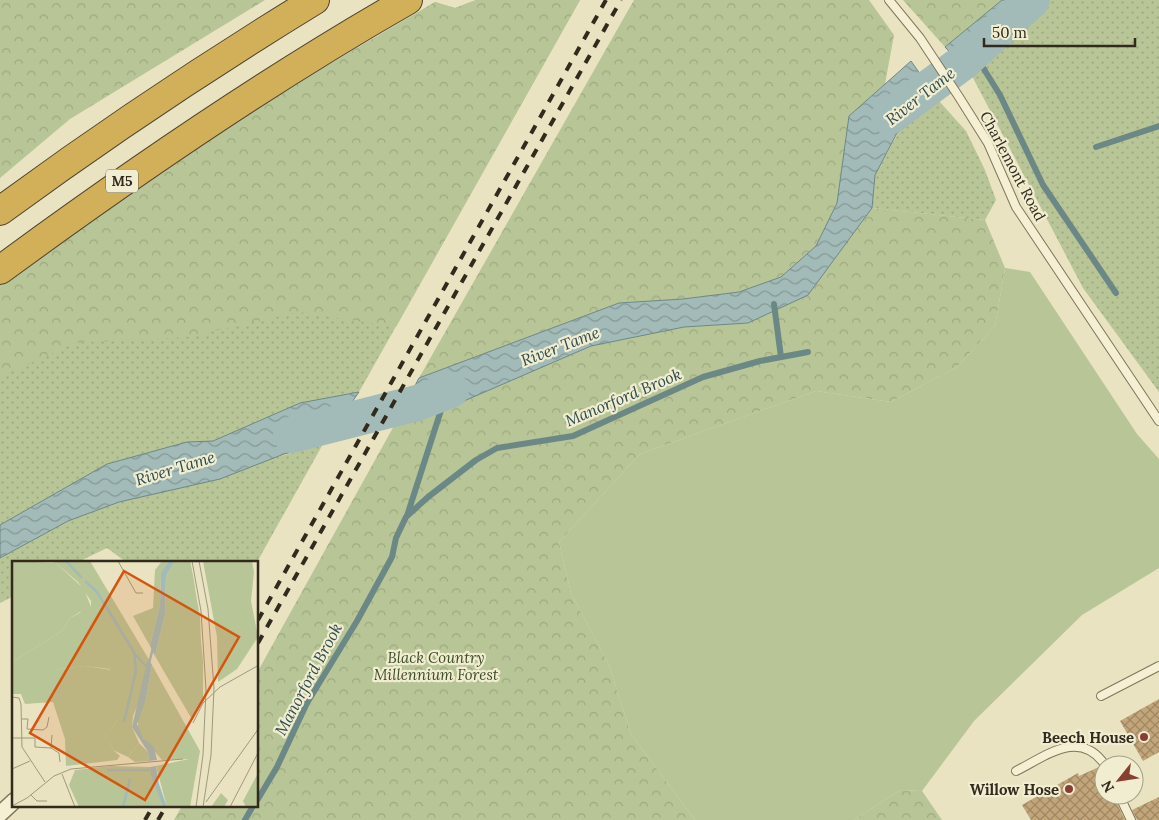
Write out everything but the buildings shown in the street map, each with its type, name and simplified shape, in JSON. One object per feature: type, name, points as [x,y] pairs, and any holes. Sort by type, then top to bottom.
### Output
[{"type":"highway","points":[[0,211],[83,150],[222,57],[315,0]]},
{"type":"highway","name":"M5","points":[[0,270],[116,185],[248,96],[408,0]]},
{"type":"street","points":[[0,814],[12,803]]},
{"type":"lane","name":"Charlemont Road","points":[[889,0],[920,38],[959,97],[988,143],[1016,206],[1159,421]]},
{"type":"lane","points":[[1102,696],[1159,666]]},
{"type":"lane","points":[[1016,771],[1064,748],[1083,746],[1096,755]]},
{"type":"lane","points":[[1124,805],[1131,820]]},
{"type":"green space","points":[[0,0],[265,0],[70,119],[0,178]]},
{"type":"green space","points":[[476,0],[580,0],[359,392],[300,403],[213,441],[187,442],[107,464],[0,525],[0,285],[435,2],[455,8]]},
{"type":"green space","points":[[476,0],[580,0],[396,327],[298,312],[187,337],[75,343],[0,377],[0,285],[239,117],[435,2],[455,8]]},
{"type":"green space","points":[[634,0],[869,0],[894,35],[885,84],[849,116],[837,203],[816,246],[781,277],[739,292],[683,299],[619,303],[419,378]]},
{"type":"green space","points":[[903,0],[1002,0],[945,47]]},
{"type":"green space","points":[[1047,0],[1159,0],[1159,392],[1083,288],[972,76]]},
{"type":"green space","points":[[939,101],[966,131],[985,170],[996,200],[985,220],[872,208],[875,175],[898,133]]},
{"type":"green space","name":"Black Country Millennium Forest","points":[[872,208],[985,220],[1005,268],[995,326],[957,367],[891,402],[816,391],[640,454],[559,542],[571,593],[609,665],[631,734],[695,820],[174,820],[181,808],[259,808],[259,669],[395,424],[450,407],[591,346],[684,327],[748,323],[808,295]]},
{"type":"green space","points":[[1005,268],[1030,272],[1137,434],[1159,459],[1159,568],[1082,615],[974,721],[922,791],[900,790],[854,820],[695,820],[631,734],[609,665],[571,593],[559,542],[640,454],[816,391],[891,402],[957,367],[995,326]]},
{"type":"green space","points":[[323,444],[258,561],[125,561],[107,548],[80,561],[12,561],[12,597],[0,603],[0,558],[68,521],[119,502]]},
{"type":"green space","points":[[900,790],[922,791],[942,820],[854,820]]},
{"type":"water","points":[[1002,0],[1047,0],[972,76],[945,47]]},
{"type":"water","points":[[911,61],[939,101],[897,133],[875,175],[872,208],[808,295],[748,323],[684,327],[591,346],[450,407],[395,424],[419,378],[619,303],[683,299],[739,292],[781,277],[816,246],[837,203],[849,116]]},
{"type":"water","points":[[359,392],[323,444],[284,454],[220,479],[119,502],[68,521],[0,558],[0,525],[107,464],[187,442],[213,441],[300,403]]},
{"type":"waterway","name":"River Tame","points":[[889,117],[962,63],[1032,0]]},
{"type":"waterway","name":"Manorford Brook","points":[[982,66],[1000,95],[1043,185],[1116,293]]},
{"type":"waterway","name":"Manorford Brook","points":[[1096,147],[1159,126]]},
{"type":"waterway","name":"Manorford Brook","points":[[774,304],[781,357]]},
{"type":"waterway","name":"Manorford Brook","points":[[259,797],[277,767],[307,703],[357,621],[392,557],[396,538],[406,517],[428,497],[476,460],[497,448],[573,436],[703,377],[760,361],[808,352]]},
{"type":"waterway","name":"River Tame","points":[[291,435],[417,403],[451,390]]},
{"type":"waterway","name":"Manorford Brook","points":[[407,516],[443,404]]},
{"type":"waterway","name":"Manorford Brook","points":[[245,820],[252,808]]},
{"type":"railway","points":[[259,618],[606,0]]},
{"type":"railway","points":[[259,641],[621,0]]},
{"type":"railway","points":[[145,820],[152,808]]},
{"type":"railway","points":[[158,820],[165,808]]},
{"type":"place","name":"Beech House","points":[[1144,737]]},
{"type":"place","name":"Willow Hose","points":[[1069,789]]}]
